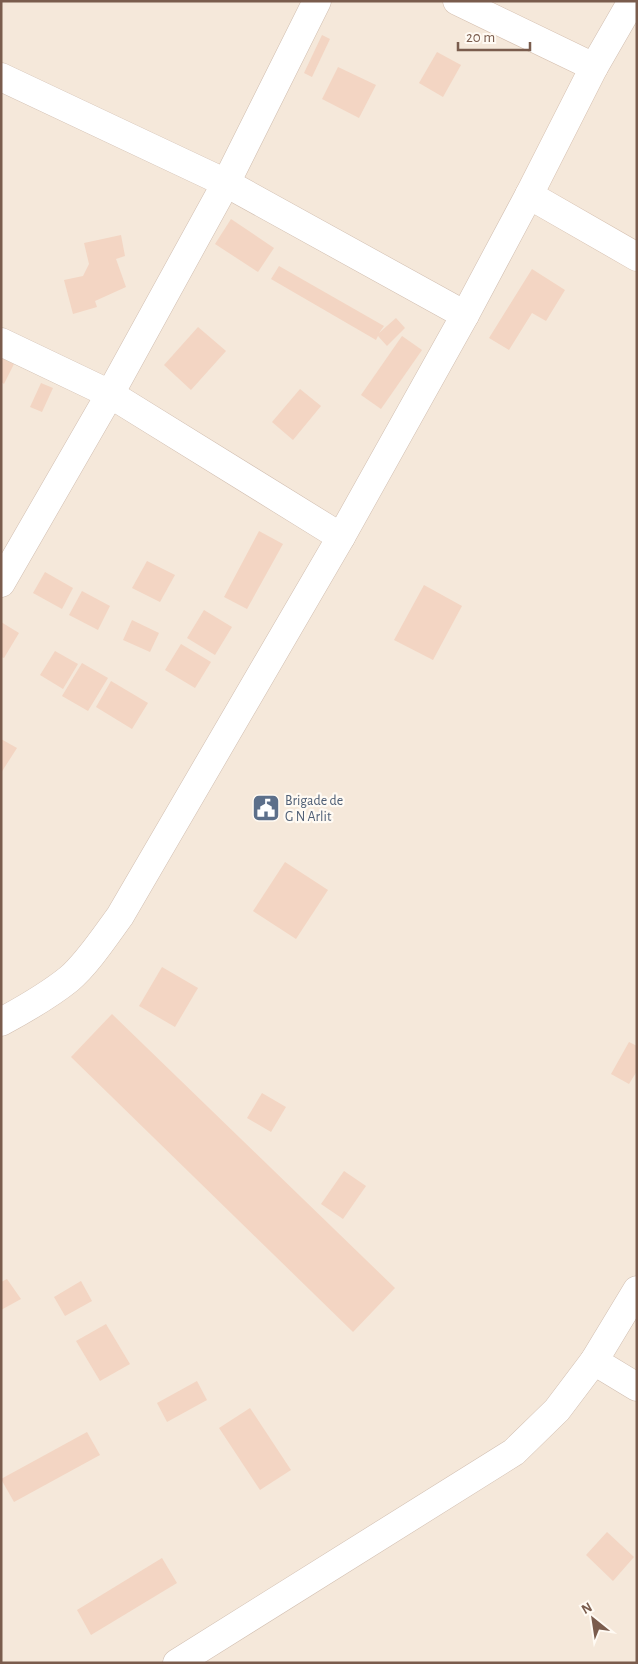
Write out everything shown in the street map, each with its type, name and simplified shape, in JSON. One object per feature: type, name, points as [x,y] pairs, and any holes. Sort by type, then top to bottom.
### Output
[{"type":"street","points":[[1,583],[110,394],[226,183],[317,1]]},
{"type":"street","points":[[458,1],[594,67]]},
{"type":"street","points":[[1,1022],[32,1005],[70,978],[120,916],[342,538],[465,315],[594,67],[632,1]]},
{"type":"street","points":[[2,79],[226,183],[465,315]]},
{"type":"street","points":[[529,195],[637,257]]},
{"type":"street","points":[[1,342],[110,394],[342,538]]},
{"type":"street","points":[[177,1663],[206,1655],[514,1452],[557,1410],[594,1361],[637,1290]]},
{"type":"street","points":[[594,1361],[637,1387]]},
{"type":"shaded area","points":[[1,1],[637,1],[637,1663],[1,1663]]},
{"type":"building","points":[[322,35],[330,39],[312,77],[304,73]]},
{"type":"building","points":[[437,52],[461,65],[443,97],[419,83]]},
{"type":"building","points":[[338,67],[376,85],[359,118],[322,99]]},
{"type":"building","points":[[231,219],[274,248],[258,272],[215,244]]},
{"type":"building","points":[[121,235],[125,256],[116,259],[126,287],[95,301],[97,307],[73,314],[64,280],[83,276],[89,264],[84,243]]},
{"type":"building","points":[[279,266],[384,326],[379,333],[396,318],[405,328],[387,346],[378,336],[376,340],[271,279]]},
{"type":"building","points":[[532,269],[565,290],[546,321],[532,313],[509,350],[489,338]]},
{"type":"building","points":[[198,327],[226,351],[191,390],[164,365]]},
{"type":"building","points":[[402,336],[422,350],[381,409],[361,395]]},
{"type":"building","points":[[1,358],[14,364],[4,384],[1,382]]},
{"type":"building","points":[[41,383],[53,388],[42,412],[30,407]]},
{"type":"building","points":[[300,389],[321,406],[293,440],[272,422]]},
{"type":"building","points":[[259,531],[283,544],[247,609],[224,597]]},
{"type":"building","points":[[147,561],[175,575],[160,602],[132,588]]},
{"type":"building","points":[[45,572],[73,588],[62,609],[33,593]]},
{"type":"building","points":[[424,585],[462,606],[433,660],[394,640]]},
{"type":"building","points":[[82,591],[110,606],[98,630],[69,615]]},
{"type":"building","points":[[204,610],[232,627],[215,655],[187,638]]},
{"type":"building","points":[[132,620],[159,633],[150,652],[123,640]]},
{"type":"building","points":[[1,622],[19,633],[4,658],[1,657]]},
{"type":"building","points":[[181,644],[211,662],[195,688],[165,670]]},
{"type":"building","points":[[55,651],[78,664],[63,689],[40,675]]},
{"type":"building","points":[[82,663],[108,678],[88,711],[62,696]]},
{"type":"building","points":[[111,681],[148,703],[132,729],[96,707]]},
{"type":"building","points":[[1,739],[17,748],[1,773]]},
{"type":"building","points":[[285,862],[328,890],[296,939],[253,911]]},
{"type":"building","points":[[162,967],[198,988],[175,1027],[139,1006]]},
{"type":"building","points":[[112,1014],[395,1288],[353,1332],[71,1057]]},
{"type":"building","points":[[629,1042],[637,1046],[637,1071],[629,1084],[611,1074]]},
{"type":"building","points":[[262,1093],[286,1107],[271,1132],[247,1118]]},
{"type":"building","points":[[344,1171],[366,1186],[343,1219],[321,1204]]},
{"type":"building","points":[[7,1279],[21,1299],[1,1310],[1,1282]]},
{"type":"building","points":[[81,1281],[92,1301],[65,1316],[54,1297]]},
{"type":"building","points":[[106,1324],[130,1364],[100,1381],[76,1341]]},
{"type":"building","points":[[197,1381],[207,1400],[167,1422],[157,1403]]},
{"type":"building","points":[[250,1408],[291,1470],[260,1490],[219,1428]]},
{"type":"building","points":[[87,1432],[100,1455],[14,1502],[1,1479]]},
{"type":"building","points":[[607,1532],[634,1557],[613,1581],[586,1555]]},
{"type":"building","points":[[162,1558],[177,1583],[91,1635],[77,1610]]},
{"type":"place","name":"Brigade de G N Arlit","points":[[266,808]]}]
